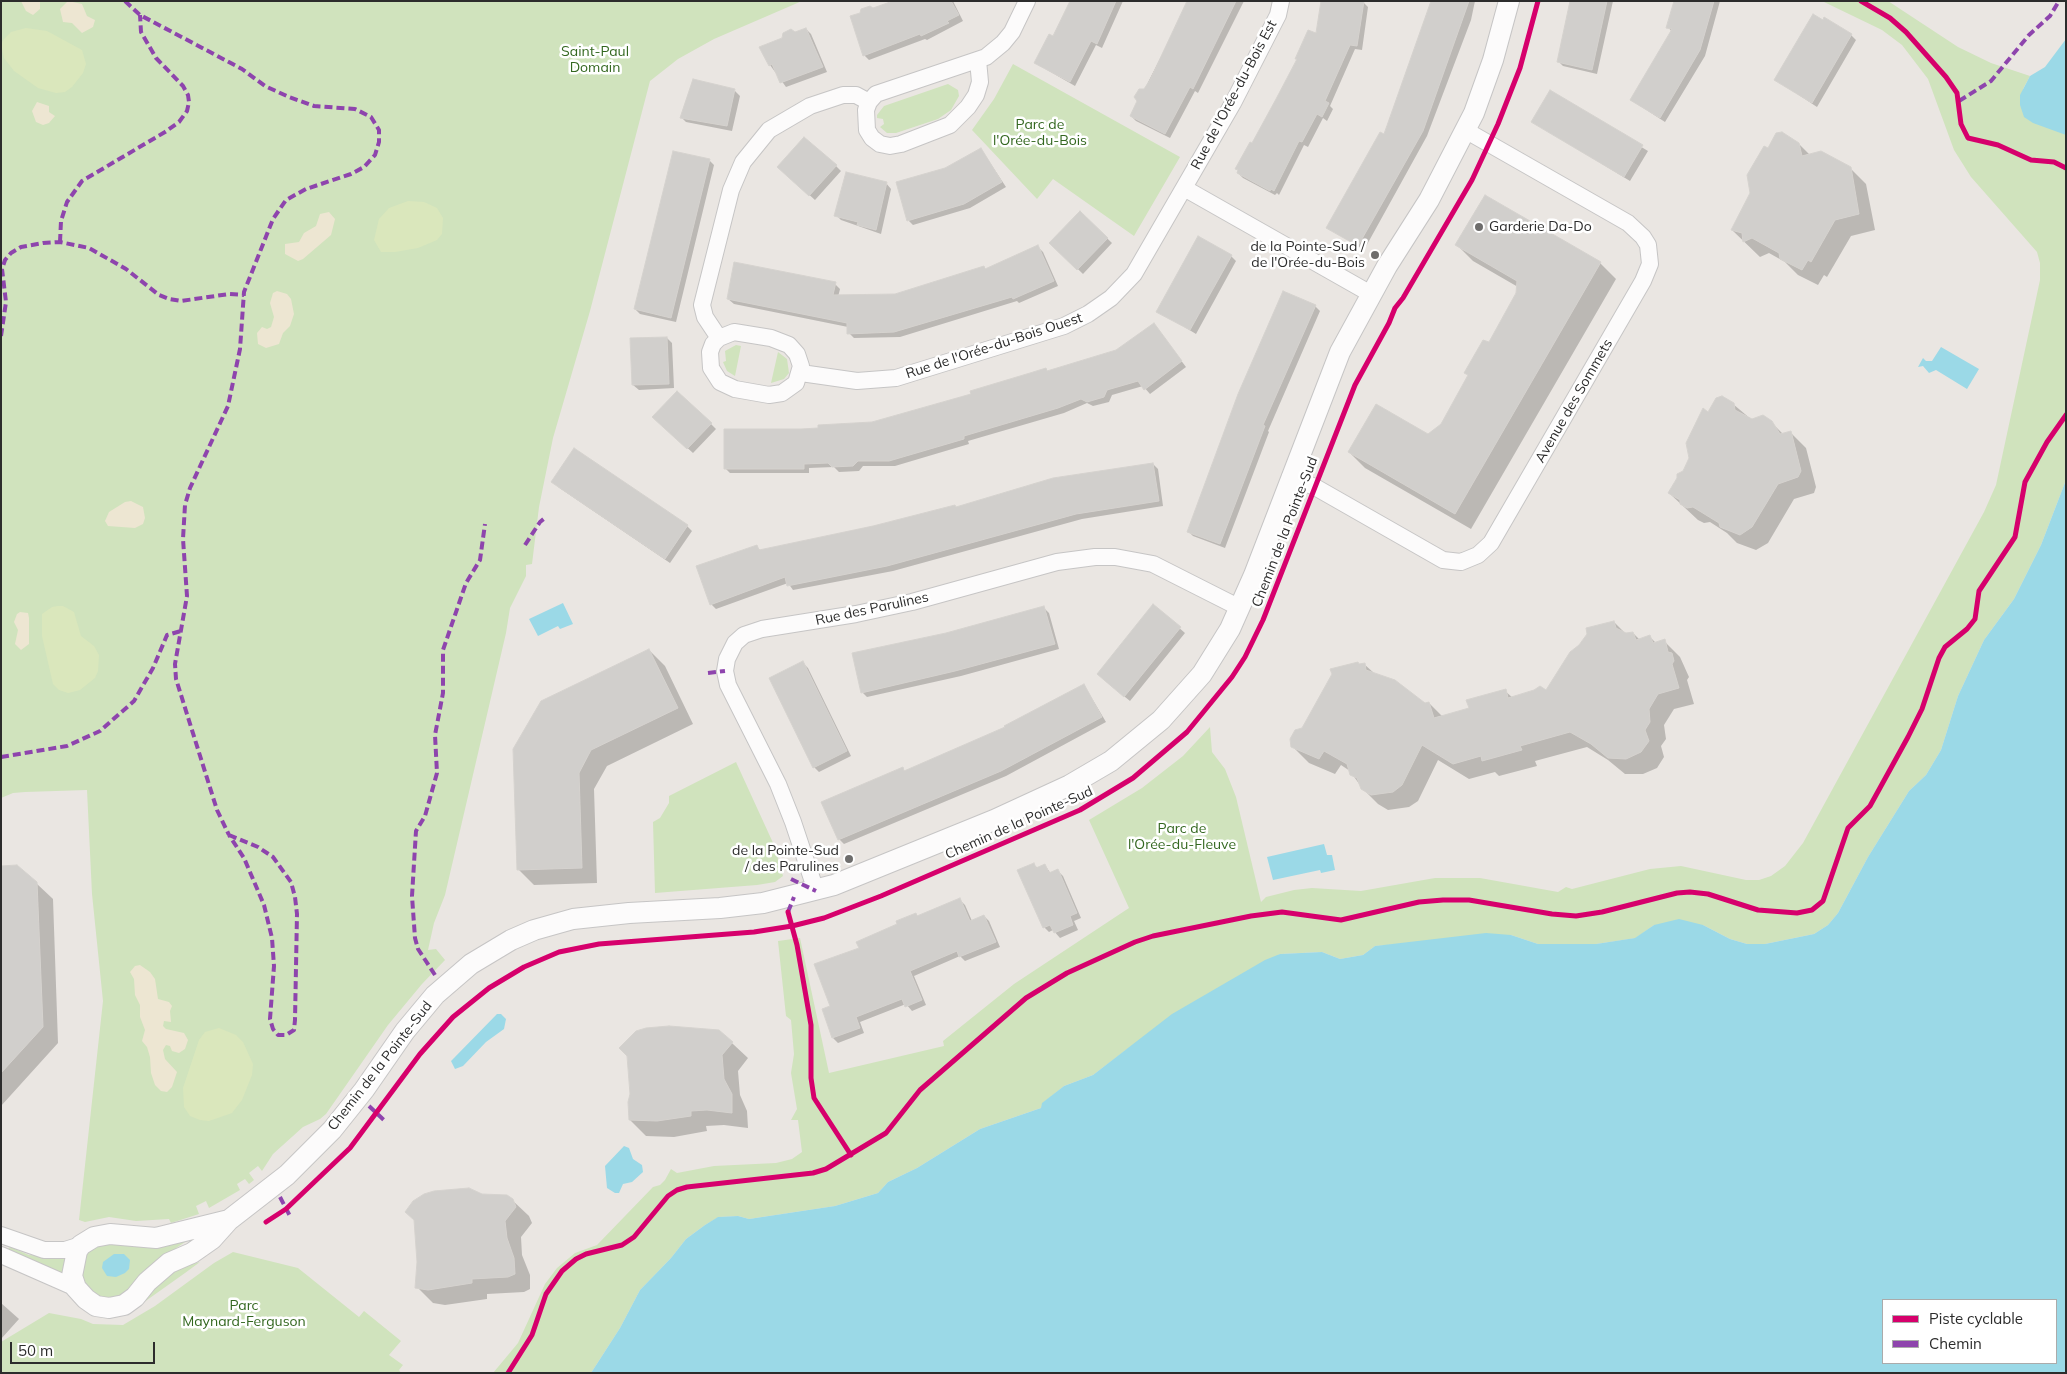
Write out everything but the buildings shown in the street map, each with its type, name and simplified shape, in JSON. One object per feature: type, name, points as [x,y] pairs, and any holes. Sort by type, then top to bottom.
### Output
[{"type":"street","points":[[978,60],[980,82],[968,108],[950,125],[927,136],[890,146],[880,144],[868,130],[866,110],[868,102],[876,94],[978,60],[1003,43],[1012,32],[1027,1]]},
{"type":"street","name":"Rue de l'Orée-du-Bois Est","points":[[1184,188],[1238,94],[1278,15],[1281,1]]},
{"type":"street","name":"Chemin de la Pointe-Sud","points":[[1,1255],[76,1288],[96,1306],[109,1308],[124,1305],[136,1297],[147,1282],[168,1263],[192,1253],[212,1239],[229,1220],[280,1180],[319,1144],[345,1115],[418,1013],[452,980],[491,951],[534,930],[573,919],[629,913],[746,906],[816,891],[994,820],[1070,785],[1111,761],[1161,720],[1188,690],[1224,641],[1240,608],[1340,352],[1371,294],[1429,200],[1465,130],[1492,63],[1509,1]]},
{"type":"street","points":[[719,338],[705,317],[702,305],[731,190],[743,162],[769,130],[810,106],[843,95],[856,95],[868,102]]},
{"type":"street","name":"Avenue des Sommets","points":[[1290,477],[1315,487],[1443,560],[1461,562],[1478,555],[1491,543],[1643,281],[1650,264],[1648,245],[1643,237],[1628,223],[1465,130]]},
{"type":"street","points":[[1184,188],[1371,294]]},
{"type":"street","name":"Rue de l'Orée-du-Bois Ouest","points":[[801,373],[857,381],[896,378],[1079,319],[1110,298],[1134,274],[1184,188]]},
{"type":"street","points":[[741,332],[780,340],[797,354],[802,366],[801,373],[796,383],[790,389],[774,395],[764,395],[727,387],[715,376],[710,361],[713,344],[719,338],[741,332]]},
{"type":"street","name":"Rue des Parulines","points":[[816,891],[794,822],[778,784],[728,685],[725,671],[727,659],[735,643],[744,635],[912,602],[1057,562],[1095,557],[1114,557],[1153,564],[1240,608]]},
{"type":"street","name":"Chemin de la Pointe-Sud","points":[[1,1235],[44,1250],[65,1250],[82,1245],[103,1235],[156,1238],[229,1220]]},
{"type":"street","points":[[76,1288],[73,1267],[77,1251],[82,1245]]},
{"type":"green space","name":"Saint-Paul Domain","points":[[1,1],[802,1],[714,39],[678,59],[650,81],[590,311],[553,438],[539,507],[532,564],[526,565],[526,576],[510,608],[506,633],[445,895],[434,923],[428,950],[436,949],[445,960],[388,1025],[326,1114],[303,1127],[273,1154],[262,1171],[258,1166],[249,1173],[254,1180],[249,1184],[245,1179],[237,1184],[240,1190],[209,1208],[206,1201],[196,1206],[199,1214],[171,1223],[169,1219],[136,1221],[109,1217],[85,1222],[79,1220],[103,1001],[92,894],[87,790],[13,793],[1,798]]},
{"type":"green space","name":"Parc de l'Orée-du-Fleuve","points":[[1822,1],[1888,1],[1958,47],[1991,63],[2030,76],[2023,89],[2066,135],[2066,480],[2041,545],[2014,599],[1984,640],[1958,696],[1941,750],[1926,775],[1909,791],[1868,857],[1838,913],[1828,925],[1814,934],[1765,944],[1747,944],[1730,939],[1703,925],[1654,925],[1636,938],[1596,944],[1538,944],[1511,935],[1375,946],[1363,955],[1340,959],[1322,952],[1280,954],[1126,1050],[1093,1075],[1064,1086],[1043,1103],[1041,1108],[980,1129],[917,1168],[888,1182],[878,1193],[835,1206],[749,1219],[738,1216],[719,1217],[705,1225],[686,1239],[671,1258],[640,1290],[620,1328],[591,1373],[493,1373],[518,1343],[545,1284],[557,1268],[575,1253],[597,1245],[653,1187],[660,1185],[665,1180],[671,1169],[677,1173],[714,1166],[776,1163],[792,1159],[802,1152],[798,1120],[791,1120],[797,1109],[791,1073],[794,1054],[791,1020],[786,1016],[778,941],[800,938],[829,1073],[944,1046],[943,1041],[1014,984],[1129,908],[1089,820],[1142,788],[1183,756],[1210,727],[1212,752],[1225,769],[1236,797],[1261,902],[1266,897],[1294,890],[1312,888],[1361,891],[1435,878],[1480,878],[1558,892],[1566,887],[1572,889],[1650,869],[1681,866],[1746,880],[1759,880],[1771,876],[1785,866],[1803,843],[1984,512],[1996,485],[2040,280],[2040,263],[2037,252],[1971,177],[1954,150],[1928,79],[1902,45],[1882,30]]},
{"type":"green space","points":[[26,28],[47,31],[82,50],[86,64],[83,73],[72,87],[65,92],[56,93],[38,88],[14,71],[4,58],[1,44],[4,39],[11,32]]},
{"type":"green space","name":"Parc de l'Orée-du-Bois","points":[[1013,64],[1180,157],[1134,236],[1053,179],[1037,199],[972,130],[994,99]]},
{"type":"green space","points":[[948,84],[958,90],[959,96],[951,110],[938,119],[896,133],[887,133],[880,127],[884,124],[883,119],[877,118],[877,115],[884,106]]},
{"type":"green space","points":[[408,201],[424,202],[437,208],[443,218],[442,234],[437,240],[418,248],[395,252],[381,252],[374,240],[379,219],[389,208]]},
{"type":"green space","points":[[736,345],[741,346],[735,376],[727,371],[723,362],[726,361],[725,351]]},
{"type":"green space","points":[[778,352],[787,359],[789,373],[784,379],[771,383]]},
{"type":"green space","points":[[63,606],[74,612],[81,636],[94,646],[99,655],[98,671],[95,678],[80,690],[68,693],[59,690],[53,684],[42,636],[42,614],[52,607]]},
{"type":"green space","points":[[736,762],[774,845],[783,876],[775,882],[757,885],[655,893],[653,822],[660,818],[669,803],[669,796]]},
{"type":"green space","points":[[219,1028],[236,1035],[243,1042],[253,1064],[252,1075],[242,1100],[232,1113],[209,1121],[200,1120],[190,1116],[184,1107],[183,1088],[199,1040],[205,1032]]},
{"type":"green space","points":[[188,1240],[160,1259],[119,1299],[98,1297],[85,1285],[82,1275],[85,1257],[88,1252],[102,1243]]},
{"type":"green space","points":[[10,1247],[29,1255],[65,1257],[63,1274],[7,1250]]},
{"type":"green space","name":"Parc Maynard-Ferguson","points":[[233,1252],[298,1268],[359,1317],[364,1311],[401,1341],[389,1355],[403,1365],[399,1370],[401,1373],[1,1373],[1,1342],[49,1313],[81,1319],[93,1324],[123,1325],[155,1306],[214,1263]]},
{"type":"green space","points":[[200,1262],[140,1305],[157,1282],[173,1269]]},
{"type":"sand","points":[[21,1],[40,1],[40,9],[33,15],[26,11]]},
{"type":"sand","points":[[68,1],[82,4],[87,16],[95,20],[93,27],[82,33],[72,23],[63,22],[60,9]]},
{"type":"sand","points":[[37,102],[49,106],[49,112],[55,116],[49,123],[43,125],[36,122],[32,111]]},
{"type":"sand","points":[[329,212],[335,219],[331,235],[303,259],[298,261],[285,254],[285,244],[299,242],[304,233],[316,226],[320,214]]},
{"type":"sand","points":[[277,291],[287,294],[291,299],[294,314],[290,326],[283,333],[279,344],[266,348],[258,344],[257,333],[262,327],[267,329],[271,327],[274,317],[270,303],[273,293]]},
{"type":"sand","points":[[131,501],[143,507],[145,518],[143,524],[135,528],[108,526],[105,521],[109,512],[125,502]]},
{"type":"sand","points":[[20,612],[28,613],[29,618],[29,644],[21,650],[15,644],[18,630],[14,622],[17,614]]},
{"type":"sand","points":[[140,965],[150,972],[155,979],[158,999],[169,1002],[172,1006],[170,1011],[171,1022],[164,1021],[163,1026],[166,1029],[184,1033],[188,1040],[185,1049],[179,1053],[172,1051],[170,1046],[166,1045],[163,1050],[165,1059],[177,1072],[172,1087],[167,1092],[161,1091],[155,1085],[151,1073],[150,1057],[147,1047],[142,1041],[145,1030],[140,1017],[140,1005],[135,995],[134,979],[130,972],[135,966]]},
{"type":"water","points":[[2066,39],[2066,135],[2033,123],[2024,117],[2020,105],[2020,95],[2030,76],[2045,67]]},
{"type":"water","points":[[1941,347],[1979,369],[1967,389],[1936,370],[1929,373],[1923,366],[1918,367],[1923,358],[1926,361],[1932,361]]},
{"type":"water","points":[[2066,480],[2066,1373],[591,1373],[620,1328],[640,1290],[671,1258],[686,1239],[718,1217],[738,1216],[749,1219],[835,1206],[878,1193],[888,1182],[917,1168],[980,1129],[1041,1108],[1042,1103],[1064,1086],[1093,1075],[1172,1014],[1265,960],[1280,954],[1322,952],[1340,959],[1363,955],[1375,946],[1486,933],[1511,935],[1538,944],[1596,944],[1635,938],[1654,925],[1679,919],[1703,925],[1730,939],[1747,944],[1765,944],[1814,934],[1828,925],[1838,913],[1868,857],[1909,791],[1926,775],[1941,750],[1958,696],[1984,640],[2014,599],[2041,545]]},
{"type":"water","points":[[563,603],[573,624],[560,629],[558,626],[538,636],[529,619]]},
{"type":"water","points":[[1324,844],[1327,855],[1332,855],[1335,870],[1321,873],[1320,870],[1273,880],[1267,857]]},
{"type":"water","points":[[497,1014],[501,1014],[506,1019],[504,1029],[486,1042],[463,1066],[455,1069],[451,1061]]},
{"type":"water","points":[[624,1146],[629,1148],[633,1159],[642,1165],[643,1172],[632,1182],[623,1184],[619,1193],[615,1193],[607,1188],[605,1166]]},
{"type":"water","points":[[114,1254],[124,1254],[130,1260],[129,1269],[116,1277],[107,1276],[102,1268],[103,1262]]},
{"type":"marked path","points":[[125,1],[140,15],[242,69],[265,86],[314,106],[355,109],[371,117],[379,130],[379,142],[375,155],[364,167],[351,174],[306,189],[286,200],[273,219],[244,292],[240,349],[228,406],[190,488],[185,505],[183,539],[187,596],[175,664],[176,679],[217,810],[229,835]]},
{"type":"marked path","points":[[1959,101],[1991,81],[2029,35],[2050,16],[2059,1]]},
{"type":"marked path","points":[[60,242],[61,221],[67,202],[82,181],[165,132],[179,122],[187,111],[188,95],[183,86],[156,58],[141,32],[140,15]]},
{"type":"marked path","points":[[1,336],[6,302],[2,269],[5,260],[11,253],[21,247],[43,243],[60,242],[89,248],[126,269],[159,295],[169,299],[181,301],[229,294],[244,295]]},
{"type":"marked path","points":[[525,545],[540,522],[546,517]]},
{"type":"marked path","points":[[435,975],[418,949],[415,938],[412,896],[416,831],[425,816],[437,773],[435,735],[443,693],[443,650],[466,583],[480,560],[485,524]]},
{"type":"marked path","points":[[1,757],[67,746],[100,731],[134,701],[153,668],[167,635],[181,631]]},
{"type":"marked path","points":[[708,673],[725,671]]},
{"type":"marked path","points":[[229,835],[258,847],[273,857],[291,882],[297,914],[295,1020],[294,1030],[286,1035],[278,1035],[273,1029],[270,1019],[274,966],[272,938],[264,905],[244,858],[229,835]]},
{"type":"marked path","points":[[791,879],[816,891]]},
{"type":"marked path","points":[[788,912],[794,897]]},
{"type":"marked path","points":[[369,1106],[385,1121]]},
{"type":"marked path","points":[[280,1197],[291,1218]]},
{"type":"cycle path","points":[[266,1222],[286,1209],[350,1148],[420,1054],[453,1017],[489,988],[524,967],[559,952],[599,944],[754,932],[792,926],[824,918],[881,896],[1080,810],[1133,778],[1187,732],[1232,677],[1245,657],[1263,620],[1355,385],[1389,323],[1395,308],[1403,298],[1472,180],[1498,124],[1520,68],[1538,1]]},
{"type":"cycle path","points":[[1861,1],[1890,18],[1906,32],[1946,77],[1957,93],[1961,124],[1968,138],[1998,145],[2031,160],[2054,162],[2066,168]]},
{"type":"cycle path","points":[[508,1373],[532,1335],[546,1294],[562,1271],[576,1259],[586,1254],[622,1245],[634,1237],[668,1196],[677,1190],[687,1187],[813,1173],[826,1169],[886,1133],[920,1090],[1026,998],[1067,973],[1135,942],[1153,936],[1251,916],[1282,912],[1341,920],[1419,902],[1443,900],[1469,900],[1552,914],[1576,916],[1602,912],[1677,893],[1690,892],[1708,894],[1758,910],[1797,913],[1812,910],[1823,901],[1848,828],[1870,806],[1908,737],[1922,709],[1939,658],[1945,647],[1967,629],[1975,619],[1979,591],[2015,537],[2025,482],[2047,442],[2066,415]]},
{"type":"cycle path","points":[[788,912],[797,945],[811,1025],[811,1078],[814,1098],[851,1155]]},
{"type":"place","name":"Garderie Da-Do","points":[[1479,227]]},
{"type":"place","name":"de la Pointe-Sud / de l'Orée-du-Bois","points":[[1375,255]]},
{"type":"place","name":"de la Pointe-Sud / des Parulines","points":[[849,859]]}]
